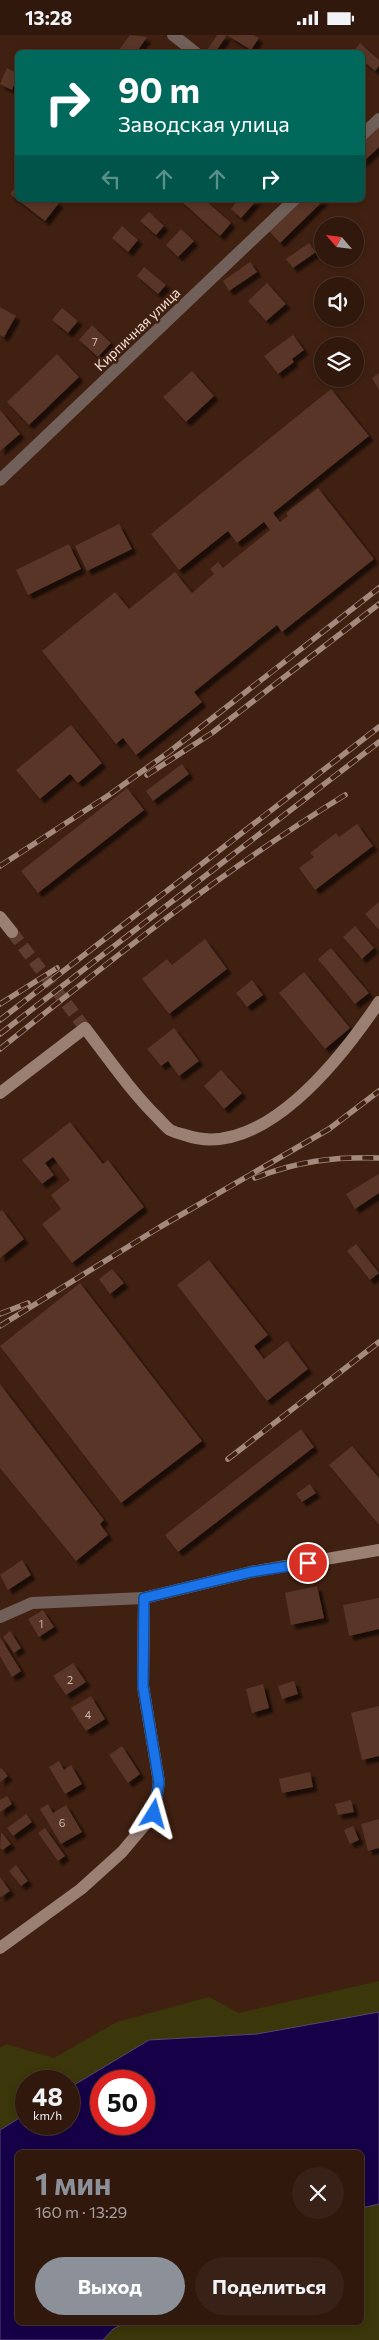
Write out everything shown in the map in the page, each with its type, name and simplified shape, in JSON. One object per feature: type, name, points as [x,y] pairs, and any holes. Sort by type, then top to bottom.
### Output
[{"type":"main road","points":[[0,917],[12,932]]},
{"type":"main road","points":[[0,1093],[85,1028],[142,1102],[171,1130],[199,1140],[231,1138],[265,1122],[297,1100],[352,1042],[379,1002]]},
{"type":"main road","points":[[0,1948],[80,1889],[122,1852],[154,1814],[159,1782],[143,1686],[144,1598],[251,1572],[379,1550]]},
{"type":"street","points":[[173,35],[192,50]]},
{"type":"street","points":[[365,132],[379,119]]},
{"type":"street","name":"Кирпичная улица","points":[[0,479],[292,202]]},
{"type":"street","points":[[0,1617],[32,1603],[144,1598]]},
{"type":"shaded area","points":[[379,1981],[379,2012],[257,2034],[149,2040],[99,2070],[90,2070],[90,2075],[80,2081],[80,2070],[15,2070],[15,2121],[0,2130],[0,2048],[6,2044],[54,2058],[117,2022],[209,1997],[239,2013]]},
{"type":"shaded area","points":[[379,2012],[379,2204],[364,2207],[364,2150],[15,2150],[15,2325],[121,2325],[113,2329],[103,2340],[0,2340],[0,2130],[15,2121],[15,2135],[80,2135],[80,2081],[90,2075],[90,2135],[155,2135],[155,2070],[99,2070],[149,2040],[257,2034]]},
{"type":"shaded area","points":[[379,2204],[379,2340],[103,2340],[113,2329],[121,2325],[364,2325],[364,2207]]},
{"type":"building","points":[[130,35],[147,37],[138,50],[119,50]]},
{"type":"building","points":[[217,35],[227,35],[217,50],[208,49]]},
{"type":"building","points":[[227,35],[253,35],[259,38],[251,50]]},
{"type":"building","points":[[360,43],[379,60],[379,66],[375,71],[365,63],[365,50],[354,50]]},
{"type":"building","points":[[7,68],[15,72],[15,82],[12,90],[0,84]]},
{"type":"building","points":[[379,126],[379,147],[365,160],[365,139]]},
{"type":"building","points":[[15,188],[15,198],[10,194]]},
{"type":"building","points":[[21,202],[59,203],[45,221]]},
{"type":"building","points":[[182,202],[207,202],[231,223],[220,236]]},
{"type":"building","points":[[236,202],[255,202],[241,218],[231,209]]},
{"type":"building","points":[[300,202],[322,202],[280,243],[269,231]]},
{"type":"building","points":[[149,212],[164,226],[156,235],[140,221]]},
{"type":"building","points":[[122,226],[138,240],[128,252],[112,238]]},
{"type":"building","points":[[181,229],[194,241],[178,257],[166,245]]},
{"type":"building","points":[[309,243],[314,249],[314,253],[293,268],[286,259]]},
{"type":"building","points":[[250,262],[257,272],[229,291],[223,281]]},
{"type":"building","points":[[144,267],[166,285],[158,294],[137,276]]},
{"type":"building","points":[[267,283],[286,304],[266,321],[248,301]]},
{"type":"building","points":[[0,307],[16,316],[4,337],[0,335]]},
{"type":"building","points":[[62,308],[78,321],[68,333],[52,320]]},
{"type":"building","points":[[92,325],[111,343],[98,357],[79,340]]},
{"type":"building","points":[[293,335],[304,350],[292,359],[294,362],[278,374],[264,356]]},
{"type":"building","points":[[57,354],[79,377],[29,425],[7,402]]},
{"type":"building","points":[[192,371],[214,396],[186,422],[163,397]]},
{"type":"building","points":[[379,373],[379,390],[372,378]]},
{"type":"building","points":[[331,389],[369,436],[273,513],[280,522],[288,516],[286,513],[318,488],[374,559],[282,632],[277,625],[194,692],[202,702],[136,755],[123,738],[116,744],[42,651],[115,592],[129,609],[175,572],[192,593],[214,574],[210,569],[218,562],[223,568],[270,530],[264,522],[237,543],[228,531],[179,570],[151,534]]},
{"type":"building","points":[[0,410],[20,434],[0,451]]},
{"type":"building","points":[[119,524],[132,549],[87,571],[75,546]]},
{"type":"building","points":[[69,544],[81,569],[28,595],[16,570]]},
{"type":"building","points":[[71,725],[102,763],[78,783],[70,774],[40,799],[16,770]]},
{"type":"building","points":[[182,764],[189,774],[153,801],[146,791]]},
{"type":"building","points":[[127,788],[144,810],[38,893],[21,871]]},
{"type":"building","points":[[357,824],[373,846],[315,890],[299,868],[314,857],[310,853],[336,833],[339,837]]},
{"type":"building","points":[[379,902],[379,930],[365,914]]},
{"type":"building","points":[[355,926],[374,948],[362,959],[343,937]]},
{"type":"building","points":[[205,939],[227,969],[169,1014],[142,979],[167,959],[172,965]]},
{"type":"building","points":[[331,948],[369,993],[355,1004],[318,959]]},
{"type":"building","points":[[304,972],[350,1028],[325,1049],[279,993]]},
{"type":"building","points":[[252,980],[263,995],[247,1007],[236,993]]},
{"type":"building","points":[[174,1028],[199,1061],[179,1076],[168,1061],[161,1066],[147,1049]]},
{"type":"building","points":[[221,1070],[242,1093],[224,1109],[204,1086]]},
{"type":"building","points":[[70,1122],[103,1164],[108,1160],[144,1207],[72,1263],[42,1224],[61,1209],[51,1195],[70,1180],[53,1157],[45,1163],[54,1175],[42,1184],[22,1160]]},
{"type":"building","points":[[379,1174],[379,1193],[355,1209],[346,1194]]},
{"type":"building","points":[[2,1210],[24,1239],[0,1258],[0,1211]]},
{"type":"building","points":[[356,1244],[379,1273],[370,1280],[347,1251]]},
{"type":"building","points":[[209,1260],[268,1335],[254,1346],[264,1359],[287,1341],[308,1369],[267,1401],[177,1285]]},
{"type":"building","points":[[112,1269],[124,1283],[110,1294],[99,1279]]},
{"type":"building","points":[[80,1283],[202,1441],[121,1503],[0,1346]]},
{"type":"building","points":[[0,1384],[104,1520],[100,1524],[108,1535],[76,1561],[0,1468]]},
{"type":"building","points":[[301,1429],[314,1447],[178,1552],[165,1535]]},
{"type":"building","points":[[352,1446],[379,1478],[379,1525],[329,1465]]},
{"type":"building","points":[[310,1484],[316,1493],[302,1502],[296,1494]]},
{"type":"building","points":[[22,1560],[31,1575],[8,1590],[0,1575]]},
{"type":"building","points":[[317,1586],[324,1618],[291,1625],[285,1593]]},
{"type":"building","points":[[379,1598],[379,1629],[349,1636],[343,1605]]},
{"type":"building","points":[[43,1610],[54,1627],[39,1637],[28,1619]]},
{"type":"building","points":[[10,1631],[21,1648],[14,1653],[3,1637]]},
{"type":"building","points":[[0,1637],[21,1671],[12,1677],[0,1656]]},
{"type":"building","points":[[73,1663],[86,1682],[66,1695],[53,1676]]},
{"type":"building","points":[[294,1681],[298,1694],[282,1699],[278,1686]]},
{"type":"building","points":[[263,1684],[269,1708],[252,1713],[246,1689]]},
{"type":"building","points":[[91,1696],[105,1719],[86,1731],[71,1708]]},
{"type":"building","points":[[379,1706],[379,1756],[362,1760],[351,1713]]},
{"type":"building","points":[[122,1746],[140,1774],[128,1783],[109,1755]]},
{"type":"building","points":[[59,1761],[64,1770],[71,1765],[82,1784],[65,1794],[49,1767]]},
{"type":"building","points":[[0,1769],[8,1776],[0,1782]]},
{"type":"building","points":[[310,1772],[313,1787],[282,1793],[279,1779]]},
{"type":"building","points":[[7,1796],[12,1804],[0,1812],[0,1800]]},
{"type":"building","points":[[351,1800],[354,1812],[338,1815],[335,1804]]},
{"type":"building","points":[[48,1804],[53,1813],[66,1805],[82,1832],[61,1844],[40,1809]]},
{"type":"building","points":[[26,1814],[32,1822],[13,1836],[7,1828]]},
{"type":"building","points":[[379,1819],[379,1848],[368,1851],[361,1824]]},
{"type":"building","points":[[353,1826],[359,1840],[350,1844],[344,1830]]},
{"type":"building","points":[[45,1828],[65,1856],[58,1861],[38,1833]]},
{"type":"building","points":[[1,1832],[11,1844],[2,1850],[0,1848]]},
{"type":"building","points":[[16,1865],[28,1881],[21,1886],[9,1871]]},
{"type":"building","points":[[0,1877],[10,1891],[1,1897],[0,1896]]},
{"type":"tunnel","points":[[12,932],[85,1028]]},
{"type":"railway","points":[[0,866],[109,795],[169,752],[379,588]]},
{"type":"railway","points":[[147,775],[212,733],[379,604]]},
{"type":"railway","points":[[0,1020],[379,727]]},
{"type":"railway","points":[[0,1034],[379,742]]},
{"type":"railway","points":[[0,1049],[126,949],[211,885],[345,795]]},
{"type":"railway","points":[[0,1004],[57,968]]},
{"type":"railway","points":[[0,1326],[160,1227],[329,1129],[379,1091]]},
{"type":"railway","points":[[255,1178],[316,1161],[346,1158],[379,1158]]},
{"type":"railway","points":[[0,1314],[28,1303]]},
{"type":"railway","points":[[228,1459],[379,1342]]},
{"type":"route","points":[[154,1814],[159,1782],[143,1686],[144,1598],[251,1572],[308,1563]]}]
